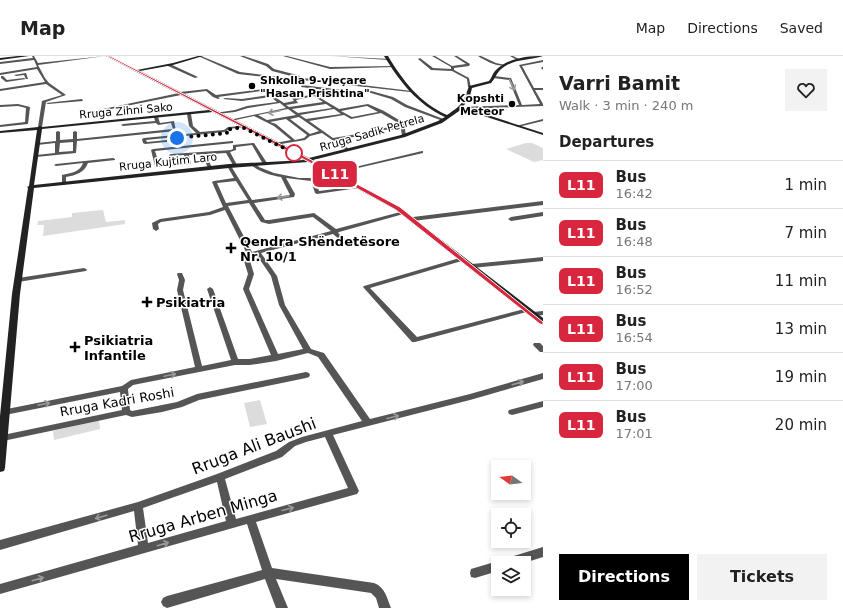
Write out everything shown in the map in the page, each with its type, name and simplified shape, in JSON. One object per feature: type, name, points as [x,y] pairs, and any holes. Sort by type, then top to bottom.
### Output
[{"type":"street","points":[[0,59],[27,56]]},
{"type":"street","points":[[59,56],[63,61]]},
{"type":"street","points":[[0,74],[21,73],[38,66],[104,56]]},
{"type":"street","points":[[108,56],[242,127],[326,169],[404,213],[543,322]]},
{"type":"street","points":[[136,71],[169,65],[200,56],[238,73],[410,91]]},
{"type":"street","points":[[241,56],[267,65],[273,70],[302,79]]},
{"type":"street","points":[[284,56],[330,68],[393,67]]},
{"type":"street","points":[[332,56],[387,57],[410,91],[446,118]]},
{"type":"street","points":[[433,56],[468,79],[470,87],[468,96],[461,108]]},
{"type":"street","points":[[419,59],[426,66],[434,70],[469,65],[455,56]]},
{"type":"street","points":[[479,56],[494,64],[504,65]]},
{"type":"street","points":[[511,56],[518,59]]},
{"type":"street","points":[[470,87],[488,83],[493,80],[496,72],[504,65],[518,59],[539,56]]},
{"type":"street","points":[[0,74],[25,64],[34,57],[47,83],[64,94],[45,100],[42,113],[30,187],[18,280],[0,468]]},
{"type":"street","points":[[461,108],[542,105],[520,65],[543,61]]},
{"type":"street","points":[[0,63],[38,66]]},
{"type":"street","points":[[169,65],[196,77]]},
{"type":"street","points":[[0,74],[7,81],[27,77],[21,73]]},
{"type":"street","points":[[494,77],[510,79],[521,106]]},
{"type":"street","points":[[5,84],[20,82],[24,87]]},
{"type":"street","points":[[0,90],[47,83]]},
{"type":"street","points":[[302,86],[381,94],[406,106],[446,118]]},
{"type":"street","points":[[215,112],[235,111],[236,109],[297,102],[293,99],[326,93],[324,92],[326,89]]},
{"type":"street","points":[[533,89],[543,89]]},
{"type":"street","points":[[91,112],[207,90],[218,99],[242,100],[272,96]]},
{"type":"street","points":[[186,97],[260,90],[267,92],[348,150]]},
{"type":"street","points":[[224,99],[267,92]]},
{"type":"street","points":[[315,96],[351,118],[381,112]]},
{"type":"street","points":[[224,99],[236,109]]},
{"type":"street","points":[[44,103],[82,100]]},
{"type":"street","points":[[231,120],[290,108],[326,103]]},
{"type":"street","points":[[267,121],[368,105],[402,123],[404,136]]},
{"type":"street","points":[[0,106],[28,107],[27,123],[2,129]]},
{"type":"street","points":[[461,108],[543,134]]},
{"type":"street","name":"Rruga Sadik Petrela","points":[[308,160],[404,136],[424,129],[446,118],[461,108]]},
{"type":"street","name":"Rruga Zihni Sako","points":[[2,129],[123,123],[156,117],[215,112]]},
{"type":"street","points":[[28,115],[42,113]]},
{"type":"street","points":[[189,114],[191,126],[198,133]]},
{"type":"street","points":[[306,120],[347,115]]},
{"type":"street","points":[[255,116],[263,118],[294,140]]},
{"type":"street","points":[[156,117],[158,122]]},
{"type":"street","points":[[287,118],[309,135]]},
{"type":"street","points":[[518,126],[542,119]]},
{"type":"street","points":[[37,144],[175,130],[173,122],[158,124],[158,122],[123,123],[125,135]]},
{"type":"street","points":[[226,132],[198,133],[165,139],[145,143],[144,138],[156,137],[165,139],[226,132],[228,128],[242,127]]},
{"type":"street","points":[[332,139],[371,133],[390,128],[403,128]]},
{"type":"street","points":[[57,154],[58,132]]},
{"type":"street","points":[[36,156],[75,152],[75,132]]},
{"type":"street","points":[[155,132],[156,137]]},
{"type":"street","points":[[171,155],[234,150],[233,144],[226,132]]},
{"type":"street","points":[[276,144],[308,137],[309,135],[322,132]]},
{"type":"street","points":[[165,139],[174,164]]},
{"type":"street","points":[[186,154],[189,163],[157,166],[153,150],[253,144],[265,163]]},
{"type":"street","points":[[227,151],[235,165]]},
{"type":"street","points":[[253,164],[259,169],[282,176],[313,180],[422,152]]},
{"type":"street","points":[[209,154],[210,158],[207,161],[210,168]]},
{"type":"street","points":[[287,162],[295,159],[297,154]]},
{"type":"street","points":[[56,165],[113,159]]},
{"type":"street","name":"Rruga Kujtim Laro","points":[[30,187],[235,165],[308,160]]},
{"type":"street","points":[[64,184],[64,176],[81,171],[85,167],[86,162]]},
{"type":"street","points":[[287,162],[326,169]]},
{"type":"street","points":[[228,166],[262,220],[265,221],[314,215],[349,246]]},
{"type":"street","points":[[156,229],[155,223],[160,221],[210,213],[225,206],[251,201],[292,196],[293,194],[282,176]]},
{"type":"street","points":[[237,179],[214,182],[250,254]]},
{"type":"street","points":[[313,180],[317,193],[358,187]]},
{"type":"street","points":[[413,219],[543,203]]},
{"type":"street","points":[[250,254],[404,213]]},
{"type":"street","points":[[511,219],[543,214]]},
{"type":"street","points":[[258,252],[271,271],[282,305],[308,351]]},
{"type":"street","points":[[250,254],[247,261],[252,274],[246,288],[276,358]]},
{"type":"street","points":[[463,259],[366,287],[415,340],[530,312],[543,313]]},
{"type":"street","points":[[472,266],[543,259]]},
{"type":"street","points":[[18,280],[84,270]]},
{"type":"street","points":[[180,274],[182,280],[180,290],[199,369]]},
{"type":"street","points":[[210,289],[235,362]]},
{"type":"street","points":[[5,412],[124,388],[131,383],[199,369],[235,362],[250,362],[276,358],[308,351],[321,355],[368,423]]},
{"type":"street","name":"Rruga Kadri Roshi","points":[[3,438],[126,412],[132,414],[162,409],[179,405],[197,397],[306,375]]},
{"type":"street","name":"Rruga Ali Baushi","points":[[0,545],[138,506],[159,497],[220,478],[279,454],[292,444],[305,439],[543,376]]},
{"type":"street","points":[[124,388],[126,412]]},
{"type":"street","points":[[512,412],[543,404]]},
{"type":"street","name":"Rruga Arben Minga","points":[[0,590],[354,491],[328,434]]},
{"type":"street","points":[[220,478],[232,524]]},
{"type":"street","points":[[138,506],[144,549]]},
{"type":"street","points":[[250,519],[268,573],[282,608]]},
{"type":"street","points":[[530,556],[543,552]]},
{"type":"street","points":[[475,573],[491,568]]},
{"type":"street","points":[[167,602],[268,573],[374,588],[380,594],[385,608]]},
{"type":"shaded area","points":[[526,143],[532,143],[543,148],[543,160],[534,162],[506,149]]},
{"type":"shaded area","points":[[103,210],[106,222],[125,220],[125,224],[43,236],[44,225],[37,225],[38,221],[72,217],[72,213]]},
{"type":"shaded area","points":[[260,400],[267,424],[250,427],[244,403]]},
{"type":"shaded area","points":[[99,420],[100,429],[54,440],[53,431]]},
{"type":"bus line","name":"L11","points":[[109,56],[326,169],[398,209],[418,223],[543,322]]},
{"type":"place","name":"Shkolla 9-vjeçare \"Hasan Prishtina\"","points":[[252,86]]},
{"type":"place","name":"Kopshti Meteor","points":[[512,104]]},
{"type":"place","name":"Qendra Shëndetësore Nr. 10/1","points":[[231,248]]},
{"type":"place","name":"Psikiatria","points":[[147,302]]},
{"type":"place","name":"Psikiatria Infantile","points":[[75,347]]},
{"type":"route","points":[[177,138],[227,133],[225,131],[228,128],[242,127],[294,153]]}]
